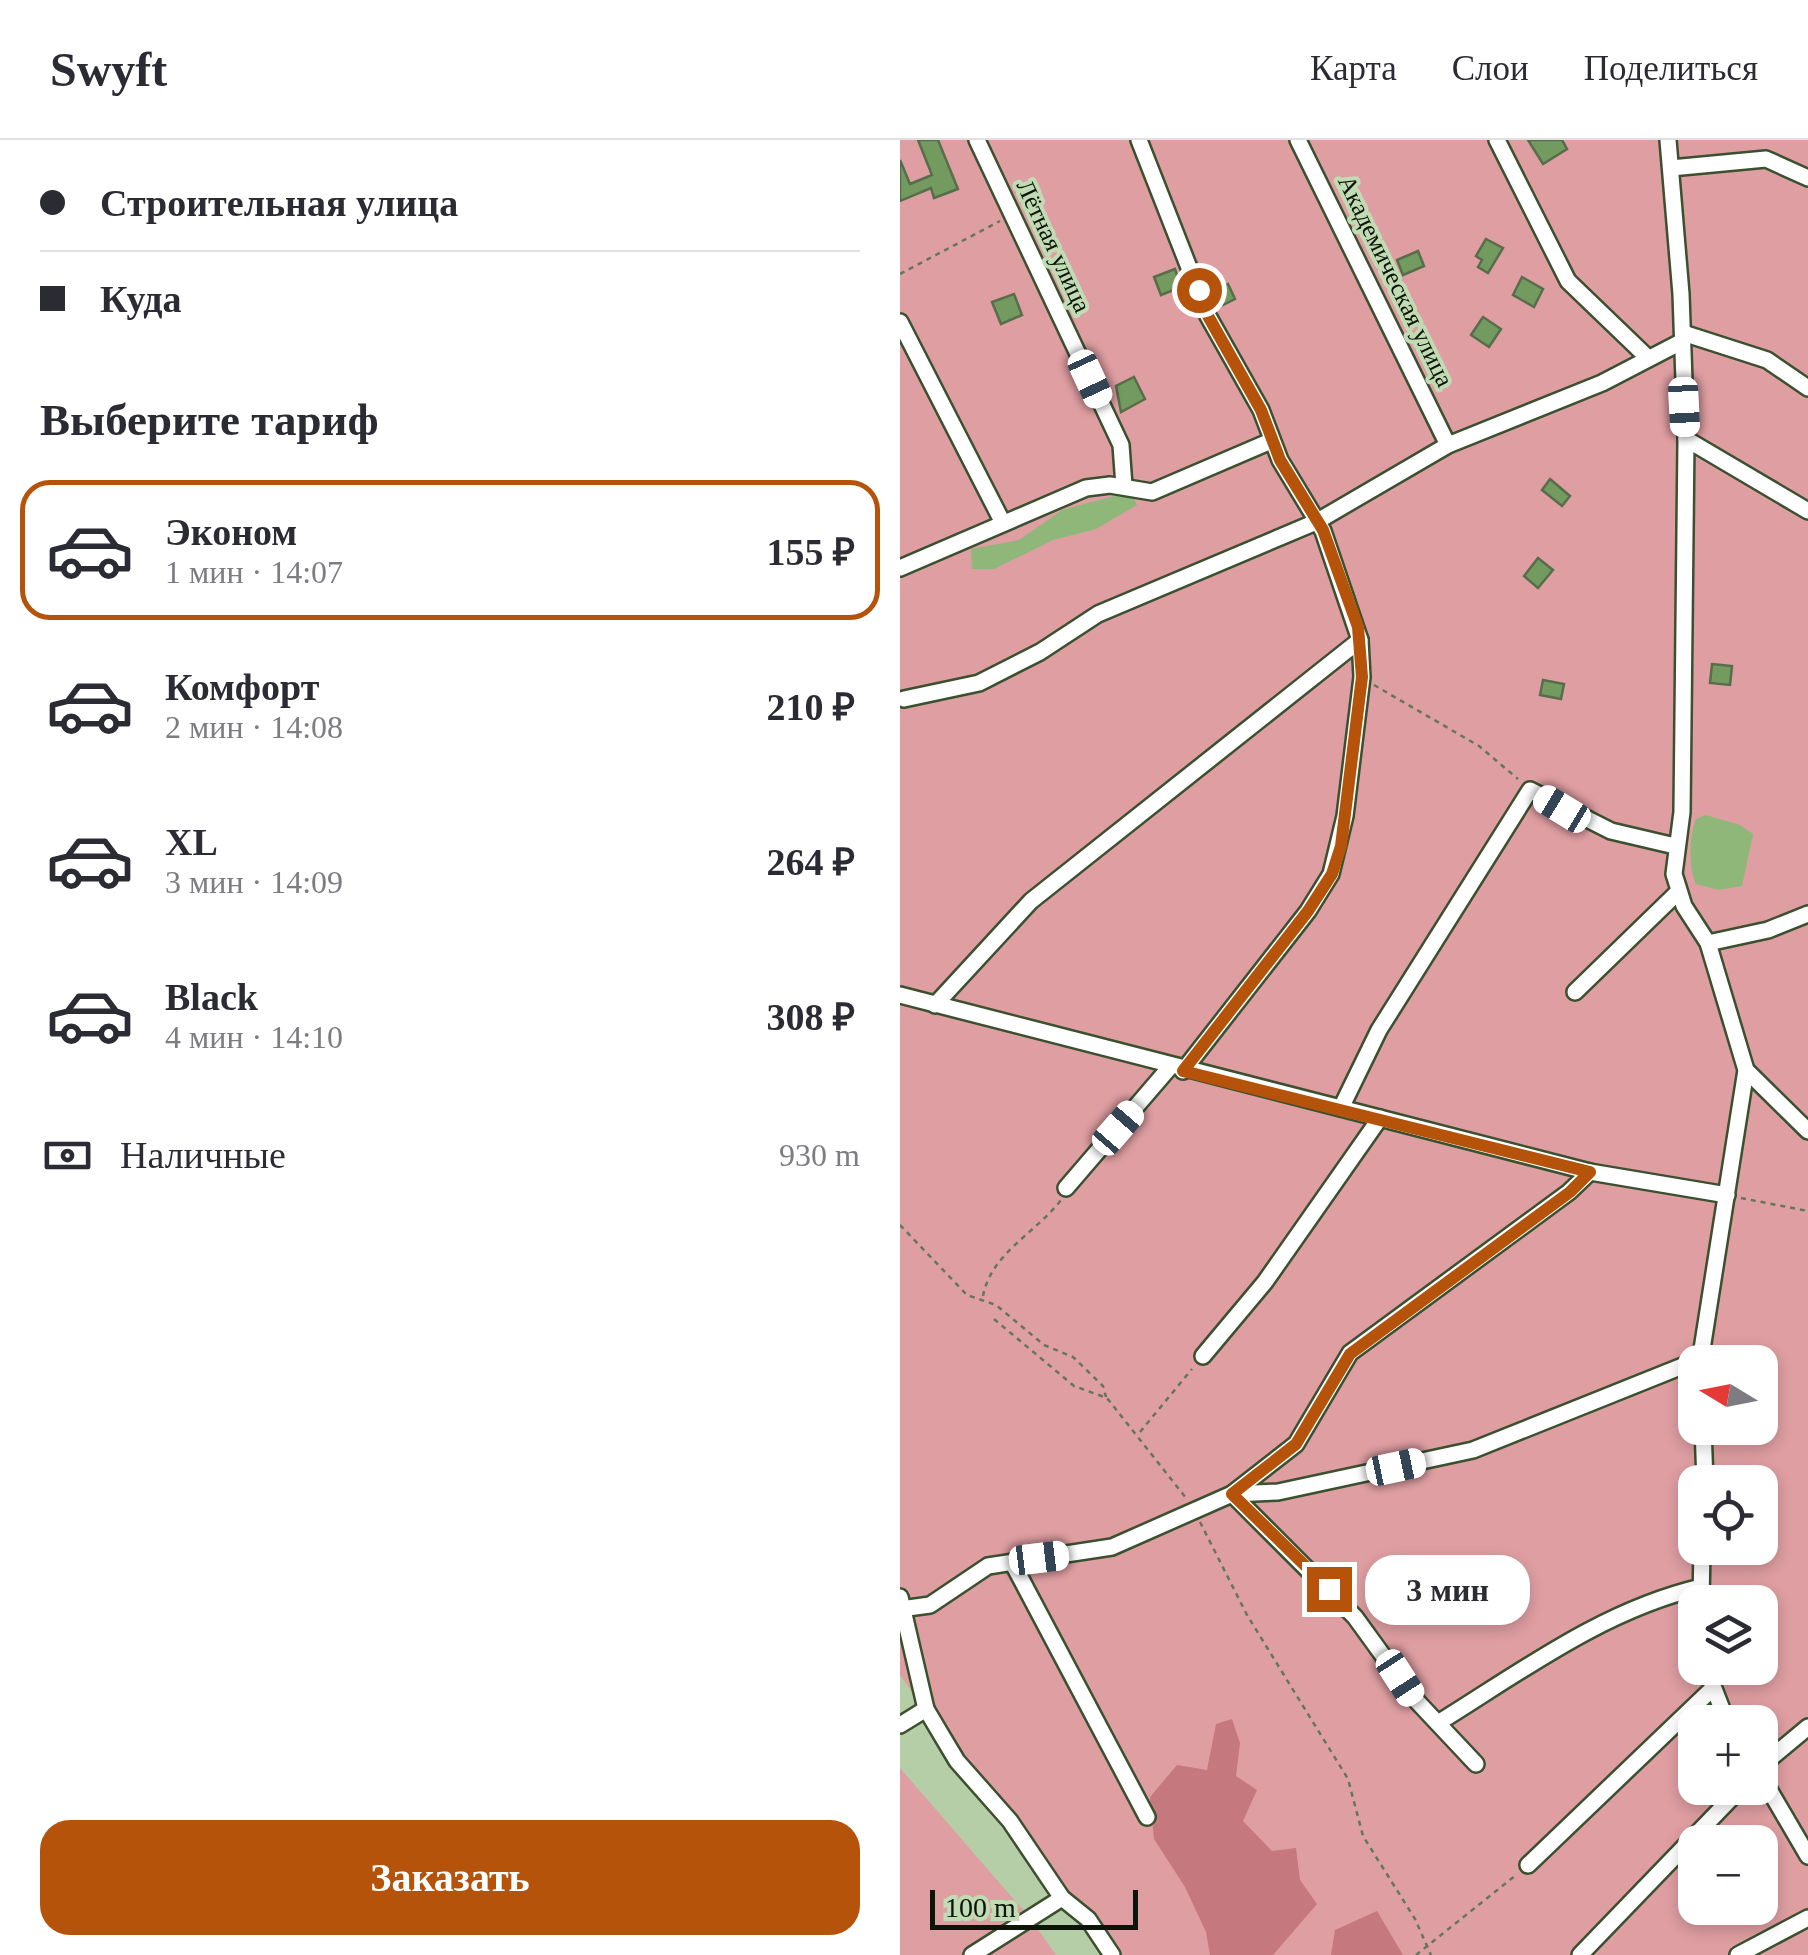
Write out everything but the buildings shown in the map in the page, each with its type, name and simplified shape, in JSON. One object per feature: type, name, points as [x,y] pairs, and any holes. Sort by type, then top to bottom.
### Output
[{"type":"street","name":"Лётная улица","points":[[977,140],[1121,445],[1124,486]]},
{"type":"street","points":[[1066,1188],[1176,1069],[1308,911],[1332,874],[1341,846],[1362,677],[1360,640],[1323,530],[1271,441],[1261,410],[1208,316],[1139,140]]},
{"type":"street","name":"Академическая улица","points":[[1298,140],[1448,446]]},
{"type":"street","points":[[1497,140],[1568,281],[1648,357]]},
{"type":"street","points":[[1668,140],[1686,439],[1682,793],[1675,846],[1678,892],[1708,943],[1746,1070],[1703,1345]]},
{"type":"street","points":[[1671,168],[1766,159],[1808,178]]},
{"type":"street","points":[[900,322],[1002,521]]},
{"type":"street","points":[[904,700],[980,682],[1040,652],[1098,614],[1296,526],[1316,522],[1448,446],[1602,384],[1682,338],[1766,360],[1808,388]]},
{"type":"street","points":[[1686,439],[1808,510]]},
{"type":"street","points":[[900,568],[1086,488],[1124,486],[1152,492],[1271,441]]},
{"type":"street","points":[[935,1005],[1031,901],[1360,640]]},
{"type":"street","points":[[1341,1108],[1379,1030],[1530,790],[1611,831],[1675,846]]},
{"type":"street","points":[[1575,992],[1678,892]]},
{"type":"street","points":[[1708,943],[1806,918]]},
{"type":"street","points":[[900,995],[1176,1069],[1590,1172],[1727,1194]]},
{"type":"street","points":[[1746,1070],[1808,1131]]},
{"type":"street","points":[[1203,1356],[1265,1282],[1380,1118]]},
{"type":"street","points":[[1112,1955],[1088,1919],[1062,1898],[1010,1821],[956,1761],[926,1708],[901,1605],[930,1605],[988,1566],[1112,1547],[1232,1494],[1296,1444],[1350,1354],[1570,1192],[1590,1172]]},
{"type":"street","points":[[1232,1494],[1278,1492],[1474,1450],[1678,1370]]},
{"type":"street","points":[[1232,1494],[1355,1617],[1413,1697],[1476,1764]]},
{"type":"street","points":[[1012,1562],[1146,1817]]},
{"type":"street","points":[[1438,1723],[1588,1630],[1666,1596],[1678,1596]]},
{"type":"street","points":[[1711,1685],[1719,1705]]},
{"type":"street","points":[[1528,1865],[1712,1689]]},
{"type":"street","points":[[900,1726],[926,1708]]},
{"type":"street","points":[[1778,1751],[1808,1727]]},
{"type":"street","points":[[1580,1955],[1725,1805]]},
{"type":"street","points":[[1778,1805],[1808,1856]]},
{"type":"street","points":[[972,1955],[1062,1898]]},
{"type":"street","points":[[1738,1955],[1808,1918]]},
{"type":"path","points":[[900,274],[1011,213]]},
{"type":"path","points":[[1362,677],[1479,746],[1530,790]]},
{"type":"path","points":[[983,1298],[996,1263],[1050,1214],[1066,1188]]},
{"type":"path","points":[[1727,1194],[1808,1210]]},
{"type":"path","points":[[900,1225],[966,1295],[983,1298],[1044,1345],[1072,1357],[1103,1386],[1106,1398],[1138,1434],[1195,1512],[1256,1630],[1348,1779],[1363,1836],[1431,1955]]},
{"type":"path","points":[[994,1320],[1074,1386],[1106,1398]]},
{"type":"path","points":[[1138,1434],[1203,1356]]},
{"type":"path","points":[[1416,1955],[1528,1865]]},
{"type":"shaded area","points":[[900,140],[1808,140],[1808,1955],[1110,1955],[1062,1898],[900,1675]]},
{"type":"shaded area","points":[[1114,496],[1132,496],[1137,505],[1096,529],[1053,540],[994,569],[972,569],[971,549],[1019,540],[1062,510]]},
{"type":"shaded area","points":[[1706,815],[1740,825],[1753,834],[1742,886],[1718,890],[1696,884],[1691,861],[1692,834],[1696,819]]},
{"type":"shaded area","points":[[1232,1719],[1240,1743],[1236,1776],[1257,1790],[1243,1821],[1272,1851],[1296,1848],[1300,1880],[1317,1904],[1273,1955],[1210,1955],[1206,1932],[1185,1887],[1154,1839],[1150,1797],[1177,1765],[1207,1770],[1216,1724]]},
{"type":"shaded area","points":[[900,1768],[1030,1918],[1056,1955],[900,1955]]},
{"type":"shaded area","points":[[1377,1911],[1403,1955],[1331,1955],[1335,1930]]},
{"type":"route","points":[[1199,290],[1208,316],[1261,410],[1280,460],[1323,530],[1358,627],[1362,677],[1341,846],[1332,874],[1308,911],[1183,1071],[1514,1150],[1590,1172],[1570,1192],[1350,1354],[1321,1396],[1296,1444],[1232,1494],[1260,1526],[1303,1560],[1329,1589]]}]
